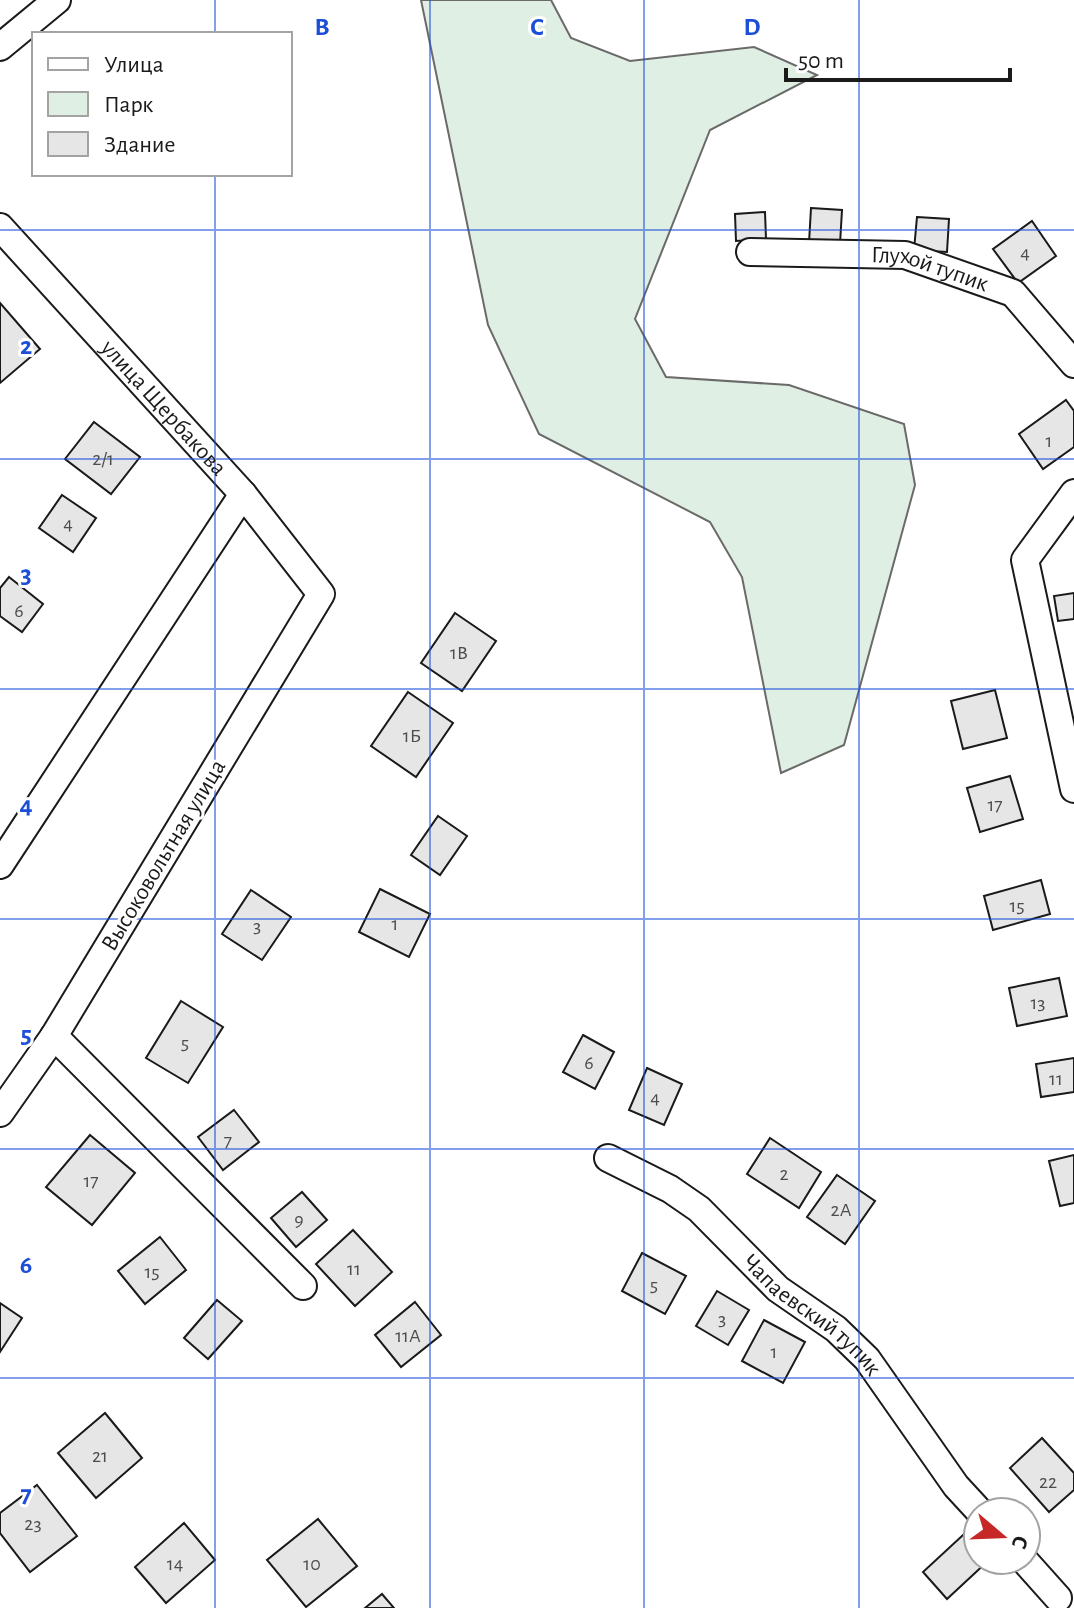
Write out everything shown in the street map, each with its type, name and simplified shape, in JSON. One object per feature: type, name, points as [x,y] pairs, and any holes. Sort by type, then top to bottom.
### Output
[{"type":"street","points":[[0,47],[57,0]]},
{"type":"street","name":"улица Щербакова","points":[[0,227],[243,494],[321,594]]},
{"type":"street","name":"Глухой тупик","points":[[750,252],[905,255],[1013,293],[1074,364]]},
{"type":"street","points":[[1074,493],[1025,560],[1074,789]]},
{"type":"street","points":[[0,865],[243,494]]},
{"type":"street","name":"Высоковольтная улица","points":[[0,1113],[54,1036],[321,594]]},
{"type":"street","points":[[54,1036],[303,1286]]},
{"type":"street","name":"Чапаевский тупик","points":[[608,1158],[670,1189],[699,1209],[778,1289],[836,1329],[867,1359],[965,1496]]},
{"type":"street","points":[[1040,1576],[1060,1596]]},
{"type":"green space","points":[[421,0],[551,0],[571,38],[630,61],[754,47],[817,75],[710,130],[635,319],[666,377],[789,385],[904,424],[915,485],[844,745],[781,773],[742,577],[710,522],[539,434],[488,325]]},
{"type":"building","points":[[811,208],[842,210],[840,244],[809,243]]},
{"type":"building","points":[[765,212],[766,239],[736,241],[735,214]]},
{"type":"building","points":[[917,217],[949,219],[947,252],[914,250]]},
{"type":"building","points":[[1032,221],[1056,256],[1018,283],[993,249]]},
{"type":"building","points":[[0,303],[40,349],[0,383]]},
{"type":"building","points":[[1066,400],[1074,411],[1074,447],[1043,469],[1019,434]]},
{"type":"building","points":[[94,422],[140,457],[111,494],[65,459]]},
{"type":"building","points":[[62,495],[96,518],[73,552],[39,528]]},
{"type":"building","points":[[9,577],[43,604],[22,632],[0,616],[0,588]]},
{"type":"building","points":[[1074,593],[1074,619],[1058,621],[1054,596]]},
{"type":"building","points":[[455,613],[496,641],[462,691],[421,663]]},
{"type":"building","points":[[995,690],[1007,738],[963,749],[951,701]]},
{"type":"building","points":[[408,692],[453,723],[416,777],[371,746]]},
{"type":"building","points":[[1010,776],[1023,819],[980,832],[967,788]]},
{"type":"building","points":[[438,816],[467,836],[440,875],[411,855]]},
{"type":"building","points":[[1041,880],[1050,914],[993,930],[984,896]]},
{"type":"building","points":[[380,889],[430,914],[409,957],[359,932]]},
{"type":"building","points":[[251,890],[291,917],[262,960],[222,934]]},
{"type":"building","points":[[1059,978],[1067,1016],[1017,1026],[1009,988]]},
{"type":"building","points":[[181,1001],[223,1027],[188,1083],[146,1058]]},
{"type":"building","points":[[583,1035],[614,1052],[595,1089],[563,1072]]},
{"type":"building","points":[[1074,1058],[1074,1092],[1041,1097],[1036,1064]]},
{"type":"building","points":[[647,1068],[682,1084],[664,1125],[629,1110]]},
{"type":"building","points":[[234,1110],[259,1142],[223,1170],[198,1137]]},
{"type":"building","points":[[90,1135],[135,1173],[92,1225],[46,1187]]},
{"type":"building","points":[[770,1138],[821,1172],[799,1208],[747,1174]]},
{"type":"building","points":[[1074,1155],[1074,1203],[1060,1206],[1049,1161]]},
{"type":"building","points":[[837,1175],[875,1201],[845,1244],[807,1217]]},
{"type":"building","points":[[302,1192],[327,1220],[296,1247],[271,1218]]},
{"type":"building","points":[[353,1230],[392,1272],[355,1306],[316,1264]]},
{"type":"building","points":[[160,1237],[186,1270],[145,1304],[118,1271]]},
{"type":"building","points":[[642,1253],[686,1276],[665,1314],[622,1291]]},
{"type":"building","points":[[717,1291],[749,1310],[728,1345],[696,1326]]},
{"type":"building","points":[[217,1300],[242,1321],[208,1359],[184,1338]]},
{"type":"building","points":[[415,1302],[441,1335],[401,1367],[375,1335]]},
{"type":"building","points":[[0,1303],[22,1318],[0,1352]]},
{"type":"building","points":[[764,1320],[805,1342],[783,1383],[742,1361]]},
{"type":"building","points":[[105,1413],[142,1458],[96,1498],[58,1453]]},
{"type":"building","points":[[1042,1438],[1074,1473],[1074,1490],[1049,1512],[1042,1504],[1042,1496],[1035,1496],[1010,1468]]},
{"type":"building","points":[[37,1485],[77,1536],[30,1572],[0,1533],[0,1513]]},
{"type":"building","points":[[318,1519],[357,1566],[306,1607],[267,1560]]},
{"type":"building","points":[[184,1523],[215,1560],[166,1603],[135,1567]]},
{"type":"building","points":[[962,1536],[962,1576],[972,1576],[947,1599],[923,1572]]},
{"type":"building","points":[[382,1594],[394,1608],[365,1608]]}]
